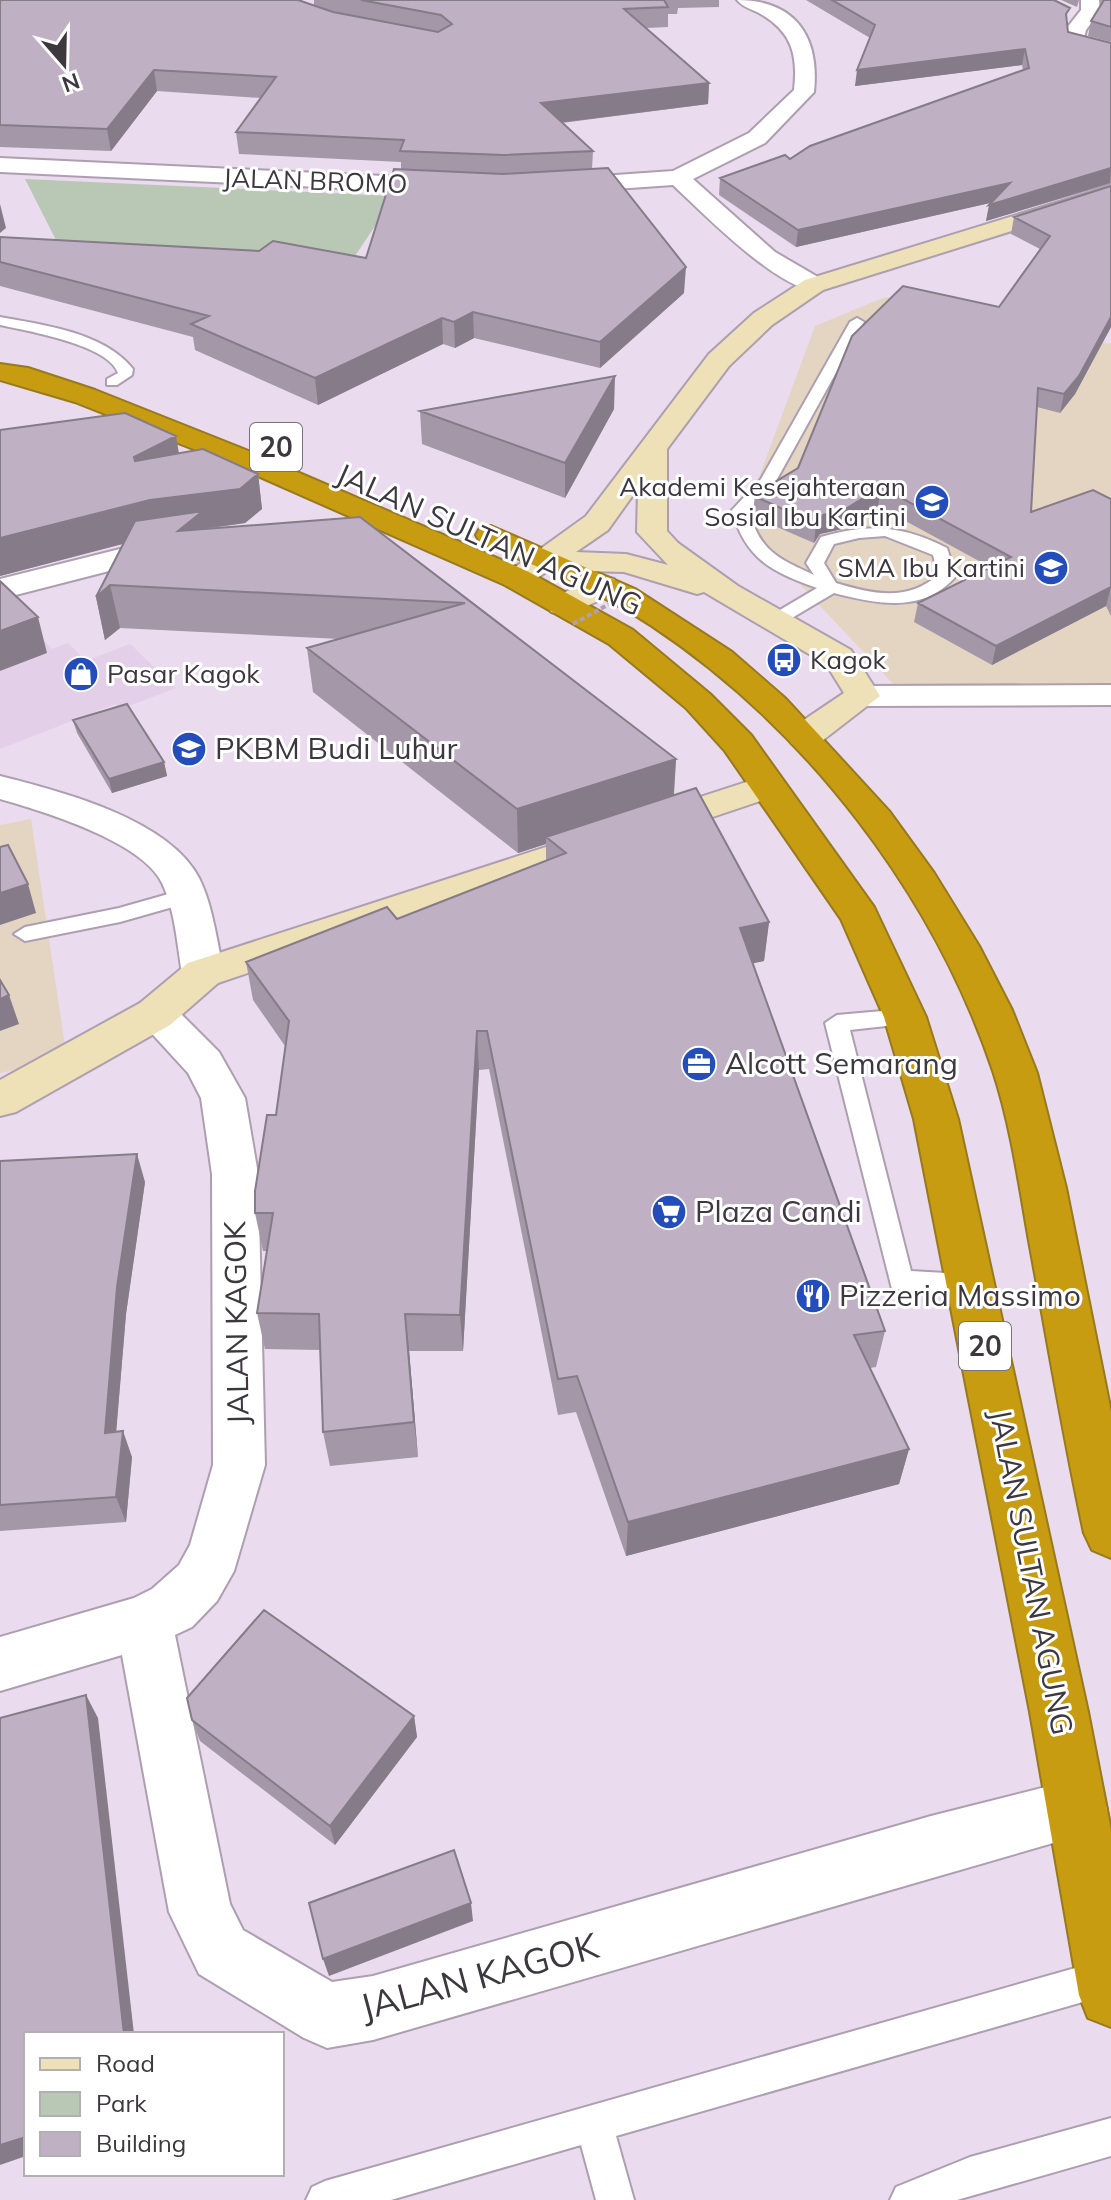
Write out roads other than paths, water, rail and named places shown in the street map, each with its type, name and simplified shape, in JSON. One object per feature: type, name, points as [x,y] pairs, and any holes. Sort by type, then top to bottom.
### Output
[{"type":"highway","name":"JALAN SULTAN AGUNG","points":[[0,351],[62,363],[411,502]]},
{"type":"highway","name":"JALAN SULTAN AGUNG","points":[[0,372],[18,374],[85,396],[386,520],[516,578],[568,614],[621,637],[672,678],[738,743],[860,916],[905,1017],[936,1119],[1077,1809],[1109,1986]]},
{"type":"highway","name":"JALAN SULTAN AGUNG","points":[[469,526],[617,589],[727,665],[805,736],[907,866],[955,940],[990,1008],[1015,1073],[1043,1190],[1108,1506]]},
{"type":"main road","points":[[516,578],[547,560],[597,523],[654,451],[664,430],[731,346],[763,319],[814,285],[1111,193]]},
{"type":"main road","points":[[654,451],[652,532],[667,550],[727,593],[839,657],[863,696],[805,736]]},
{"type":"main road","points":[[547,560],[626,563],[727,593]]},
{"type":"main road","points":[[568,614],[617,589]]},
{"type":"main road","points":[[0,1100],[155,1014],[203,973],[768,786]]},
{"type":"street","points":[[534,187],[678,178],[757,138],[804,92],[807,51],[799,35],[769,10],[746,0]]},
{"type":"street","points":[[1090,0],[1091,11],[1076,17],[1075,43],[1111,51]]},
{"type":"street","name":"JALAN BROMO","points":[[0,165],[475,187]]},
{"type":"street","points":[[678,178],[766,257],[814,285]]},
{"type":"street","points":[[326,527],[363,520],[386,520]]},
{"type":"street","points":[[0,589],[157,547],[200,541]]},
{"type":"street","points":[[863,696],[1111,695]]},
{"type":"street","points":[[0,787],[144,842],[164,856],[178,875],[186,896],[203,973]]},
{"type":"street","name":"JALAN KAGOK","points":[[0,1664],[144,1622],[172,1608],[198,1583],[215,1553],[239,1465],[235,1174],[223,1098],[204,1063],[155,1014]]},
{"type":"street","name":"JALAN KAGOK","points":[[144,1622],[200,1912],[221,1952],[327,2015],[373,2008],[931,1847],[1077,1809]]},
{"type":"lane","points":[[0,321],[86,344],[115,357],[126,369],[125,375],[112,382]]},
{"type":"lane","points":[[830,588],[815,563],[827,541],[863,529],[908,534],[941,552],[947,576],[923,595],[877,599],[830,588],[791,570],[752,545],[740,510],[768,481],[857,322]]},
{"type":"lane","points":[[774,621],[830,588]]},
{"type":"lane","points":[[25,934],[120,915],[186,896]]},
{"type":"lane","points":[[905,1017],[837,1023],[901,1281],[971,1283]]},
{"type":"lane","points":[[325,2200],[593,2121],[1109,1986]]},
{"type":"lane","points":[[593,2121],[615,2200]]},
{"type":"lane","points":[[909,2200],[970,2176],[1111,2137]]},
{"type":"place","name":"Akademi Kesejahteraan Sosial Ibu Kartini","points":[[932,502]]},
{"type":"place","name":"SMA Ibu Kartini","points":[[1051,568]]},
{"type":"place","name":"Kagok","points":[[784,660]]},
{"type":"place","name":"Pasar Kagok","points":[[81,674]]},
{"type":"place","name":"PKBM Budi Luhur","points":[[189,749]]},
{"type":"place","name":"Alcott Semarang","points":[[699,1064]]},
{"type":"place","name":"Plaza Candi","points":[[669,1212]]},
{"type":"place","name":"Pizzeria Massimo","points":[[813,1296]]}]
